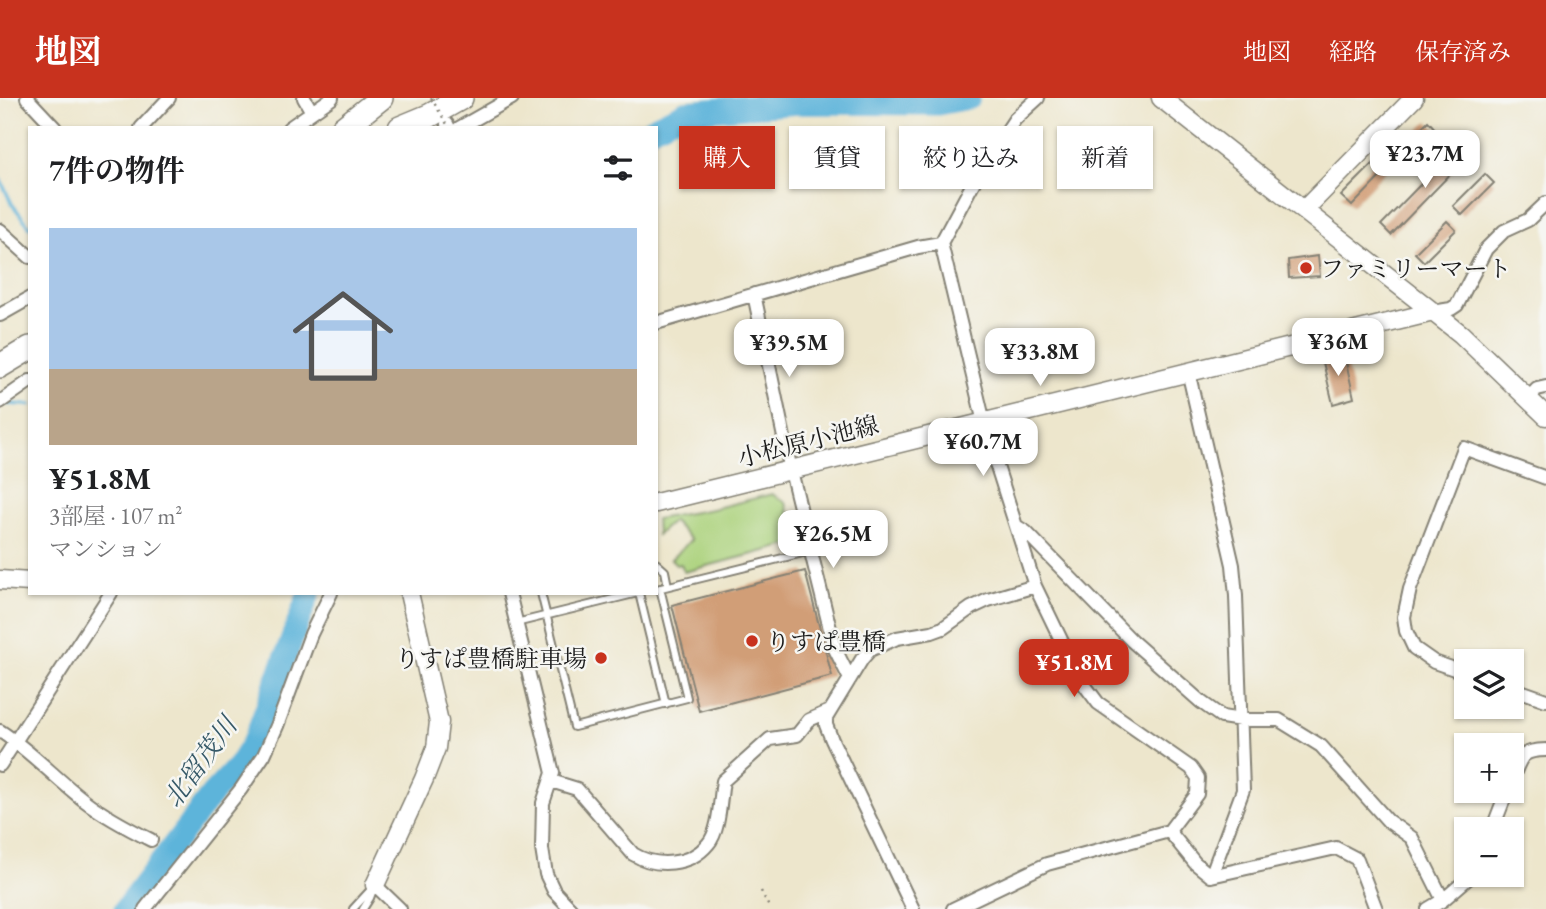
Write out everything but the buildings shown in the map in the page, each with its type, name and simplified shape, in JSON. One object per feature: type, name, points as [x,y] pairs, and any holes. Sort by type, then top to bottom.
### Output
[{"type":"highway","points":[[346,126],[381,98]]},
{"type":"highway","points":[[394,126],[431,98]]},
{"type":"highway","points":[[394,126],[438,98]]},
{"type":"highway","points":[[394,126],[429,116],[461,98]]},
{"type":"highway","points":[[0,366],[28,349]]},
{"type":"main road","points":[[1161,98],[1461,334],[1546,416]]},
{"type":"main road","points":[[1304,210],[1414,98]]},
{"type":"main road","name":"小松原小池線","points":[[658,503],[1433,312]]},
{"type":"main road","points":[[0,580],[28,582]]},
{"type":"main road","points":[[373,891],[425,779],[436,748],[439,722],[409,595]]},
{"type":"street","points":[[27,98],[53,126]]},
{"type":"street","points":[[143,126],[169,98]]},
{"type":"street","points":[[304,98],[312,112]]},
{"type":"street","points":[[292,126],[332,98]]},
{"type":"street","points":[[453,126],[512,98]]},
{"type":"street","points":[[953,909],[1047,864],[1169,831],[1197,794],[1198,778],[1191,768],[1098,703],[1080,678],[1035,586],[985,421],[941,243],[977,176],[1015,119],[1038,98]]},
{"type":"street","points":[[1433,312],[1451,309],[1457,305],[1486,250],[1504,231],[1528,220],[1546,203]]},
{"type":"street","points":[[0,230],[28,252]]},
{"type":"street","points":[[658,322],[918,247],[941,243]]},
{"type":"street","points":[[754,294],[792,471],[835,649],[850,678]]},
{"type":"street","points":[[0,315],[28,299]]},
{"type":"street","points":[[1188,371],[1233,565],[1241,720],[1243,790],[1211,876]]},
{"type":"street","points":[[0,402],[28,383]]},
{"type":"street","points":[[1528,399],[1537,389],[1546,387]]},
{"type":"street","points":[[1454,669],[1434,662],[1414,648],[1406,631],[1404,617],[1410,589],[1464,448],[1546,478]]},
{"type":"street","points":[[1016,526],[1026,532],[1132,641],[1201,702],[1222,717],[1279,720],[1321,746],[1388,821],[1412,838],[1443,900]]},
{"type":"street","points":[[912,909],[832,740],[826,725],[830,711],[862,659],[877,646],[897,638],[932,632],[988,600],[1035,586]]},
{"type":"street","points":[[0,765],[110,595]]},
{"type":"street","points":[[145,909],[241,789],[264,755],[311,634],[330,595]]},
{"type":"street","points":[[509,595],[554,773],[543,803],[542,849],[546,874],[554,891],[570,909]]},
{"type":"street","points":[[1524,692],[1546,700]]},
{"type":"street","points":[[551,781],[577,789],[633,854],[657,863],[673,863],[689,858],[709,844],[718,821],[723,781],[770,739],[797,735],[809,720],[830,711]]},
{"type":"street","points":[[0,731],[85,801],[120,824],[152,840]]},
{"type":"street","points":[[1524,754],[1528,751],[1546,750]]},
{"type":"street","points":[[1169,831],[1195,863],[1211,876]]},
{"type":"street","points":[[1211,876],[1336,848],[1357,859],[1376,909]]},
{"type":"street","points":[[1429,909],[1458,887]]},
{"type":"street","points":[[373,891],[400,909]]},
{"type":"lane","points":[[541,595],[574,727],[687,698],[658,588],[811,551]]},
{"type":"lane","points":[[658,565],[665,571],[668,586]]},
{"type":"lane","points":[[516,623],[631,595]]},
{"type":"lane","points":[[639,595],[666,704]]},
{"type":"lane","points":[[353,909],[373,891]]},
{"type":"lane","points":[[362,909],[373,891]]},
{"type":"lane","points":[[368,909],[373,891]]},
{"type":"path","points":[[431,98],[450,126]]},
{"type":"path","points":[[761,891],[770,909]]},
{"type":"green space","points":[[772,494],[786,503],[796,543],[684,572],[681,564],[677,565],[671,559],[691,540],[673,521],[658,534],[658,519]]},
{"type":"waterway","points":[[656,126],[685,112],[800,103],[938,104],[969,98]]},
{"type":"waterway","points":[[0,179],[12,204],[28,224]]},
{"type":"waterway","points":[[6,404],[28,405]]},
{"type":"waterway","name":"北留茂川","points":[[125,909],[212,794],[239,765],[255,739],[308,595]]},
{"type":"place","name":"ファミリーマート","points":[[1306,268]]},
{"type":"place","name":"りすぱ豊橋","points":[[752,641]]},
{"type":"place","name":"りすぱ豊橋駐車場","points":[[601,658]]}]
